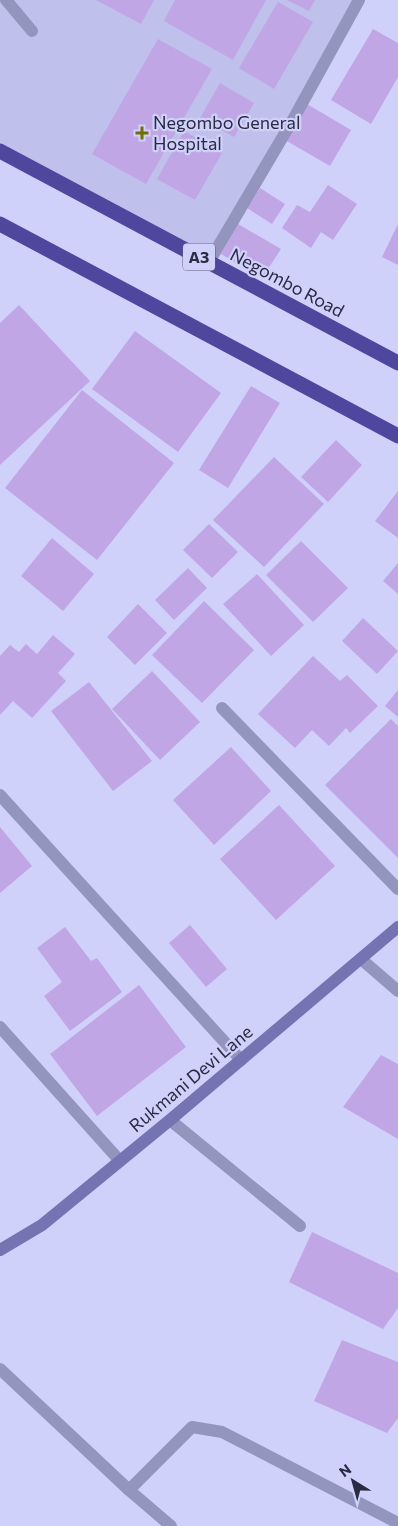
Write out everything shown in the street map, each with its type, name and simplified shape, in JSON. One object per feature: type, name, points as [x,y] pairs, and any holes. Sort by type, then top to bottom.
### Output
[{"type":"highway","name":"Negombo Road","points":[[0,151],[398,363]]},
{"type":"highway","points":[[0,224],[398,436]]},
{"type":"street","points":[[6,0],[32,31]]},
{"type":"street","points":[[209,262],[295,116],[358,0]]},
{"type":"street","points":[[222,708],[398,889]]},
{"type":"street","points":[[0,795],[241,1060]]},
{"type":"street","name":"Rukmani Devi Lane","points":[[0,1250],[42,1226],[398,928]]},
{"type":"street","points":[[361,959],[398,991]]},
{"type":"street","points":[[0,1027],[120,1161]]},
{"type":"street","points":[[170,1120],[300,1226]]},
{"type":"street","points":[[0,1369],[171,1526]]},
{"type":"street","points":[[130,1490],[192,1427],[222,1432],[398,1524]]},
{"type":"shaded area","name":"Negombo General Hospital","points":[[0,0],[359,0],[209,262],[0,151]]},
{"type":"building","points":[[96,0],[154,0],[141,24]]},
{"type":"building","points":[[175,0],[266,0],[233,60],[164,21]]},
{"type":"building","points":[[287,0],[315,0],[309,11]]},
{"type":"building","points":[[278,2],[313,22],[274,89],[239,68]]},
{"type":"building","points":[[373,29],[398,43],[398,77],[371,124],[331,100]]},
{"type":"building","points":[[158,39],[212,69],[146,184],[92,154]]},
{"type":"building","points":[[220,83],[254,103],[234,137],[200,118]]},
{"type":"building","points":[[307,104],[351,130],[330,166],[285,140]]},
{"type":"building","points":[[184,131],[222,153],[195,200],[157,179]]},
{"type":"building","points":[[328,185],[357,204],[333,240],[321,232],[311,248],[282,228],[297,205],[310,212]]},
{"type":"building","points":[[260,188],[285,204],[272,224],[247,208]]},
{"type":"building","points":[[238,224],[281,249],[262,278],[221,254]]},
{"type":"building","points":[[398,224],[398,265],[382,257]]},
{"type":"building","points":[[19,305],[90,381],[0,465],[0,323]]},
{"type":"building","points":[[135,331],[221,393],[178,452],[92,389]]},
{"type":"building","points":[[251,386],[280,403],[228,488],[199,470]]},
{"type":"building","points":[[82,390],[174,463],[97,560],[5,488]]},
{"type":"building","points":[[336,440],[362,465],[328,502],[301,477]]},
{"type":"building","points":[[274,457],[324,504],[264,567],[213,520]]},
{"type":"building","points":[[398,491],[398,538],[375,521]]},
{"type":"building","points":[[209,524],[238,552],[212,578],[183,550]]},
{"type":"building","points":[[52,538],[94,574],[63,611],[21,576]]},
{"type":"building","points":[[301,541],[348,588],[313,622],[266,575]]},
{"type":"building","points":[[398,563],[398,594],[383,581]]},
{"type":"building","points":[[188,568],[207,588],[174,620],[155,600]]},
{"type":"building","points":[[257,574],[304,625],[271,656],[223,604]]},
{"type":"building","points":[[204,601],[254,650],[202,703],[152,655]]},
{"type":"building","points":[[138,604],[167,633],[135,665],[107,637]]},
{"type":"building","points":[[363,618],[398,651],[377,674],[342,641]]},
{"type":"building","points":[[53,635],[75,654],[58,673],[66,681],[32,718],[13,701],[0,715],[0,656],[10,645],[19,652],[26,644],[37,654]]},
{"type":"building","points":[[313,656],[340,681],[347,675],[378,706],[350,733],[346,728],[329,746],[312,730],[295,748],[258,714]]},
{"type":"building","points":[[152,671],[200,722],[160,760],[112,709]]},
{"type":"building","points":[[89,682],[152,761],[113,791],[51,711]]},
{"type":"building","points":[[398,690],[398,717],[385,706]]},
{"type":"building","points":[[391,719],[398,726],[398,858],[325,785]]},
{"type":"building","points":[[231,747],[271,791],[214,845],[173,800]]},
{"type":"building","points":[[279,805],[335,866],[276,920],[220,859]]},
{"type":"building","points":[[0,827],[32,866],[0,893]]},
{"type":"building","points":[[190,925],[227,969],[206,987],[169,943]]},
{"type":"building","points":[[65,927],[91,961],[97,958],[122,992],[70,1031],[44,996],[62,982],[37,948]]},
{"type":"building","points":[[139,985],[186,1047],[97,1116],[50,1054]]},
{"type":"building","points":[[381,1055],[398,1064],[398,1139],[343,1107]]},
{"type":"building","points":[[312,1232],[398,1273],[398,1308],[383,1329],[289,1282]]},
{"type":"building","points":[[342,1340],[398,1362],[398,1418],[387,1433],[314,1401]]},
{"type":"place","name":"Negombo General Hospital","points":[[142,133]]}]
